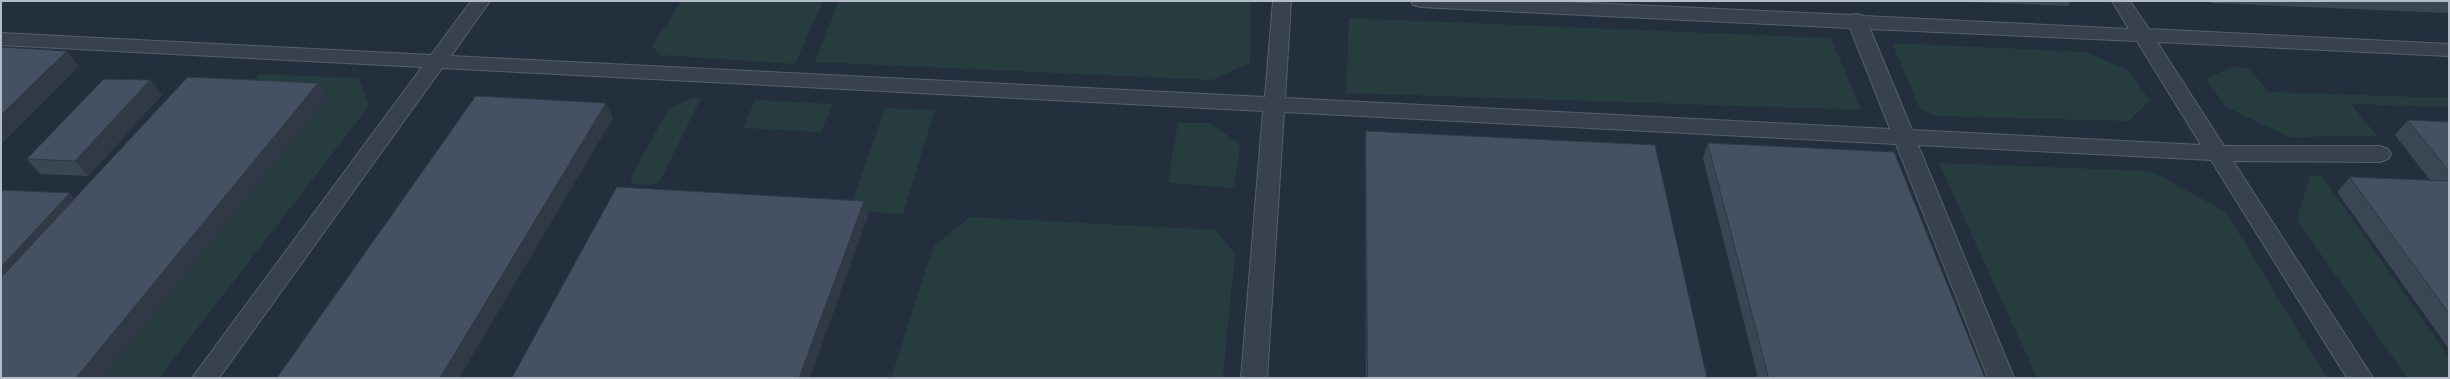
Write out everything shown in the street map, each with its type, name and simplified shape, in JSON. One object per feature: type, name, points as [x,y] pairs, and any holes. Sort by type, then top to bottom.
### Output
[{"type":"lane","points":[[205,378],[481,1]]},
{"type":"lane","points":[[1254,378],[1273,104],[1282,1]]},
{"type":"lane","points":[[1420,1],[1857,20],[2143,36],[2449,50]]},
{"type":"lane","points":[[2121,1],[2360,378]]},
{"type":"lane","points":[[1857,20],[2001,378]]},
{"type":"lane","points":[[1,39],[1902,135],[2218,153],[2380,154]]},
{"type":"green space","points":[[682,1],[823,1],[795,64],[661,55],[652,46]]},
{"type":"green space","points":[[839,1],[1251,1],[1250,63],[1212,80],[815,62]]},
{"type":"green space","points":[[1349,18],[1831,38],[1861,110],[1346,93]]},
{"type":"green space","points":[[1892,43],[2086,52],[2129,71],[2150,101],[2128,121],[1935,116],[1920,109]]},
{"type":"green space","points":[[2231,67],[2249,68],[2268,92],[2449,98],[2449,107],[2351,104],[2377,136],[2289,137],[2226,107],[2206,79]]},
{"type":"green space","points":[[259,74],[359,78],[369,106],[159,378],[103,378],[241,94]]},
{"type":"green space","points":[[693,98],[701,98],[660,181],[651,185],[632,184],[631,177],[669,108]]},
{"type":"green space","points":[[755,100],[833,104],[821,132],[743,128]]},
{"type":"green space","points":[[885,108],[935,110],[903,214],[849,211]]},
{"type":"green space","points":[[1178,123],[1209,123],[1240,144],[1234,188],[1168,183]]},
{"type":"green space","points":[[1939,163],[2151,171],[2226,212],[2327,378],[2037,378]]},
{"type":"green space","points":[[2310,176],[2322,176],[2449,357],[2449,378],[2407,378],[2297,220]]},
{"type":"green space","points":[[970,217],[1216,230],[1235,254],[1223,378],[891,378],[933,247]]},
{"type":"building","points":[[1,47],[67,51],[1,115]]},
{"type":"building","points":[[188,77],[318,83],[76,378],[1,378],[1,278]]},
{"type":"building","points":[[104,79],[150,80],[75,161],[27,159]]},
{"type":"building","points":[[476,96],[606,103],[440,378],[277,378]]},
{"type":"building","points":[[2408,120],[2449,122],[2449,171]]},
{"type":"building","points":[[1366,131],[1655,145],[1707,378],[1368,378]]},
{"type":"building","points":[[1708,143],[1894,152],[1985,378],[1769,378]]},
{"type":"building","points":[[2350,177],[2449,181],[2449,313]]},
{"type":"building","points":[[617,187],[864,201],[799,378],[512,378]]},
{"type":"building","points":[[3,190],[70,193],[1,267],[1,192]]}]
